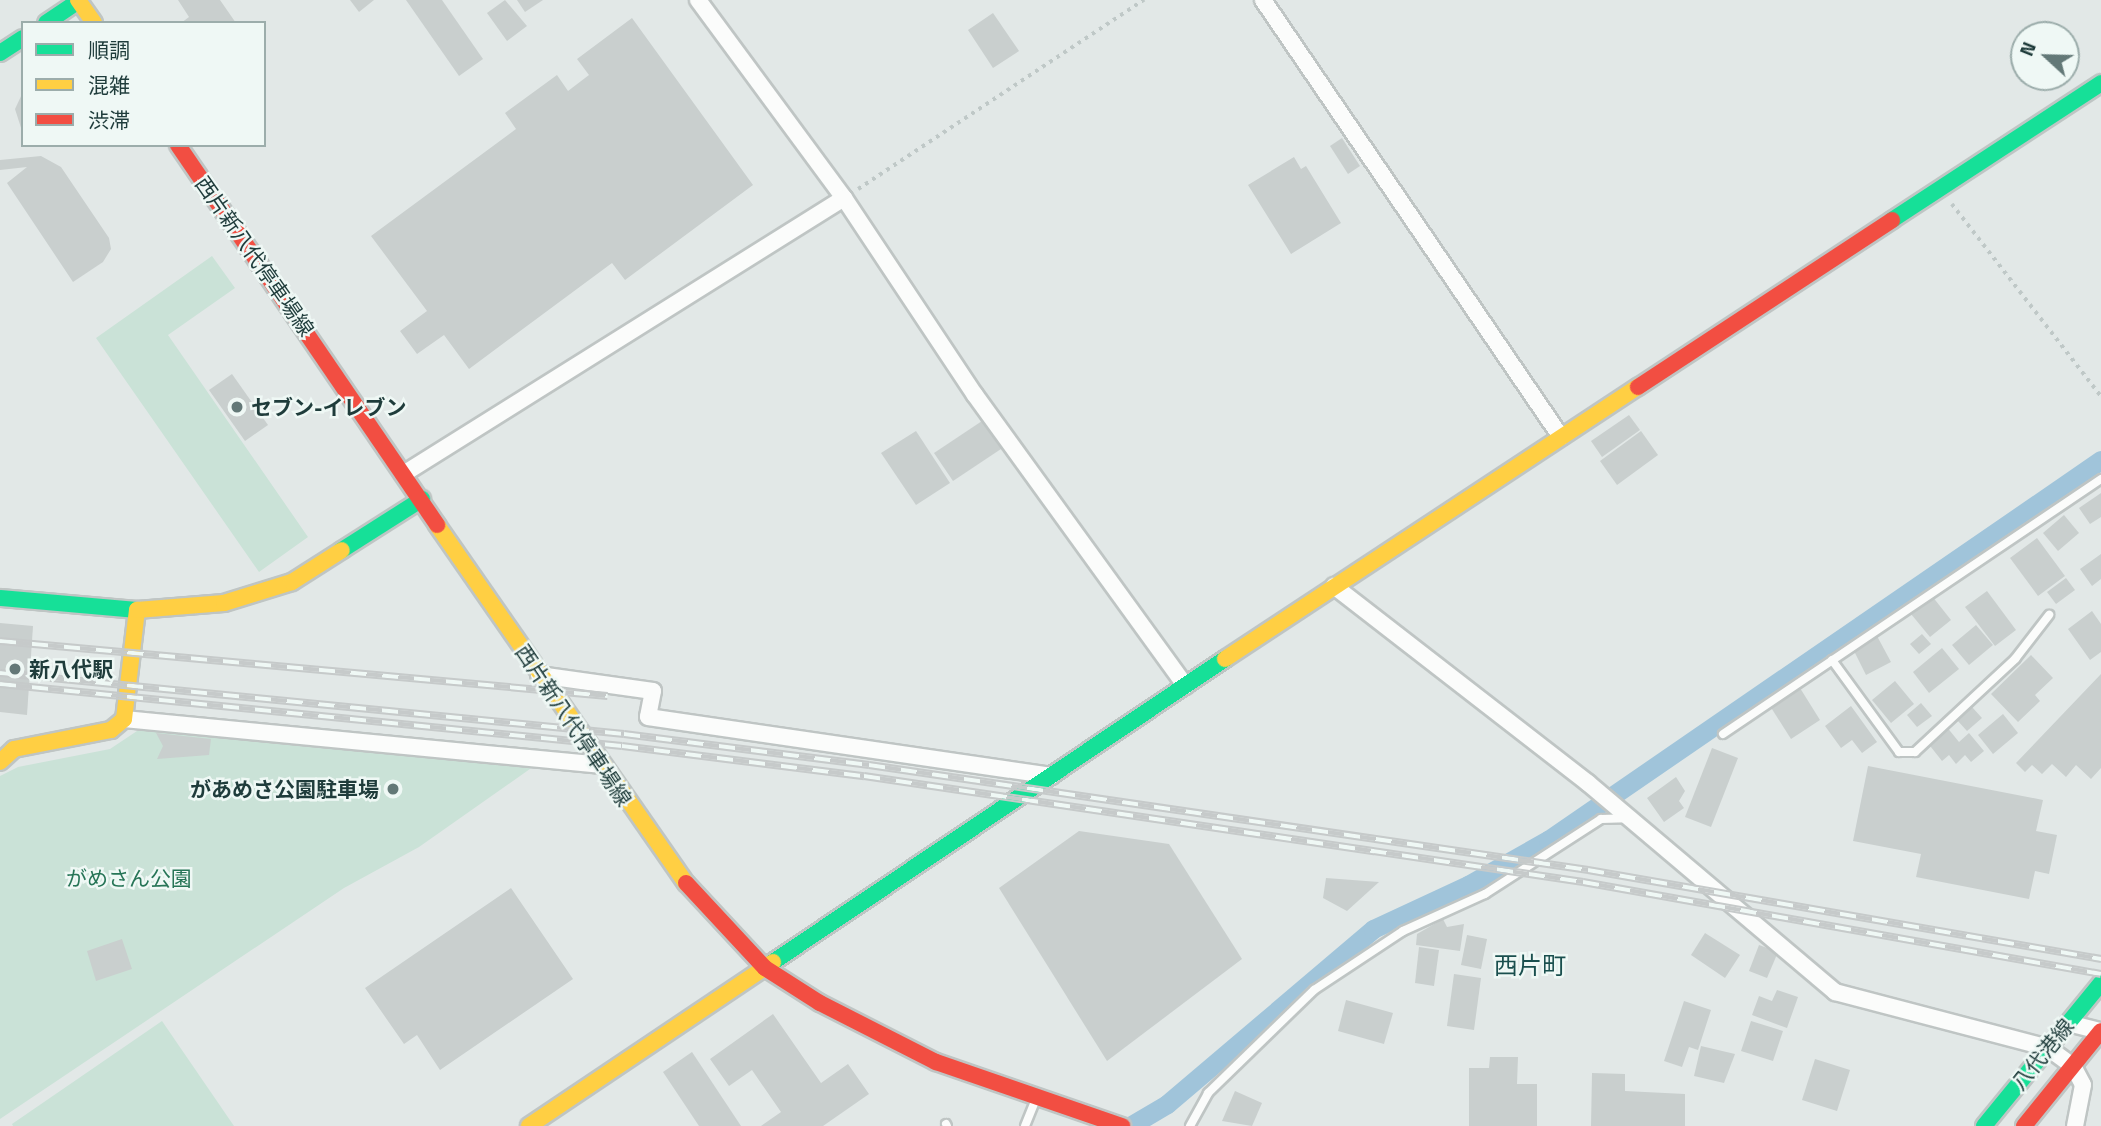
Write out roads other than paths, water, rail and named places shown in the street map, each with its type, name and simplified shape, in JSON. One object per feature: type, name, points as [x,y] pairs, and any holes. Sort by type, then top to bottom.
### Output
[{"type":"street","points":[[49,21],[79,0],[93,21]]},
{"type":"street","points":[[698,0],[844,198],[975,396],[1186,686]]},
{"type":"street","points":[[1263,0],[1561,438]]},
{"type":"street","points":[[0,53],[21,39]]},
{"type":"street","points":[[529,1126],[1334,586],[1941,191],[2101,83]]},
{"type":"street","name":"西片新八代停車場線","points":[[179,147],[405,473],[600,765],[689,887],[765,968],[820,1003],[936,1062],[1122,1126]]},
{"type":"street","points":[[405,473],[844,198]]},
{"type":"street","points":[[0,598],[138,610],[223,603],[292,582],[422,499]]},
{"type":"street","points":[[1334,586],[1588,783],[1626,818],[1835,992],[2048,1048],[2073,1066],[2083,1085],[2075,1126]]},
{"type":"street","points":[[0,762],[14,749],[111,730],[124,719],[138,610]]},
{"type":"street","points":[[539,675],[653,691],[648,717],[1052,776]]},
{"type":"street","points":[[124,719],[600,765]]},
{"type":"street","name":"八代港線","points":[[1984,1126],[2101,983]]},
{"type":"street","points":[[2068,1023],[2101,1031]]},
{"type":"street","name":"八代港線","points":[[2024,1126],[2101,1031]]},
{"type":"lane","points":[[1723,734],[2101,479]]},
{"type":"lane","points":[[1832,660],[1899,751],[1915,752],[2015,659],[2049,615]]},
{"type":"lane","points":[[1190,1126],[1208,1093],[1314,990],[1403,931],[1485,894],[1601,819],[1626,818]]},
{"type":"lane","points":[[1025,1126],[1037,1097]]},
{"type":"waterway","points":[[1130,1126],[1167,1104],[1373,929],[1468,885],[1548,840],[2101,460]]},
{"type":"railway","points":[[0,641],[608,696]]},
{"type":"railway","points":[[0,673],[624,734],[869,765],[1588,870],[2101,959]]},
{"type":"railway","points":[[0,684],[622,746],[864,776],[1583,882],[2101,974]]},
{"type":"place","name":"セブン-イレブン","points":[[237,407]]},
{"type":"place","name":"新八代駅","points":[[15,669]]},
{"type":"place","name":"があめさ公園駐車場","points":[[393,789]]},
{"type":"district","name":"西片町","points":[[1530,966]]},
{"type":"park label","name":"がめさん公園","points":[[129,878]]}]
